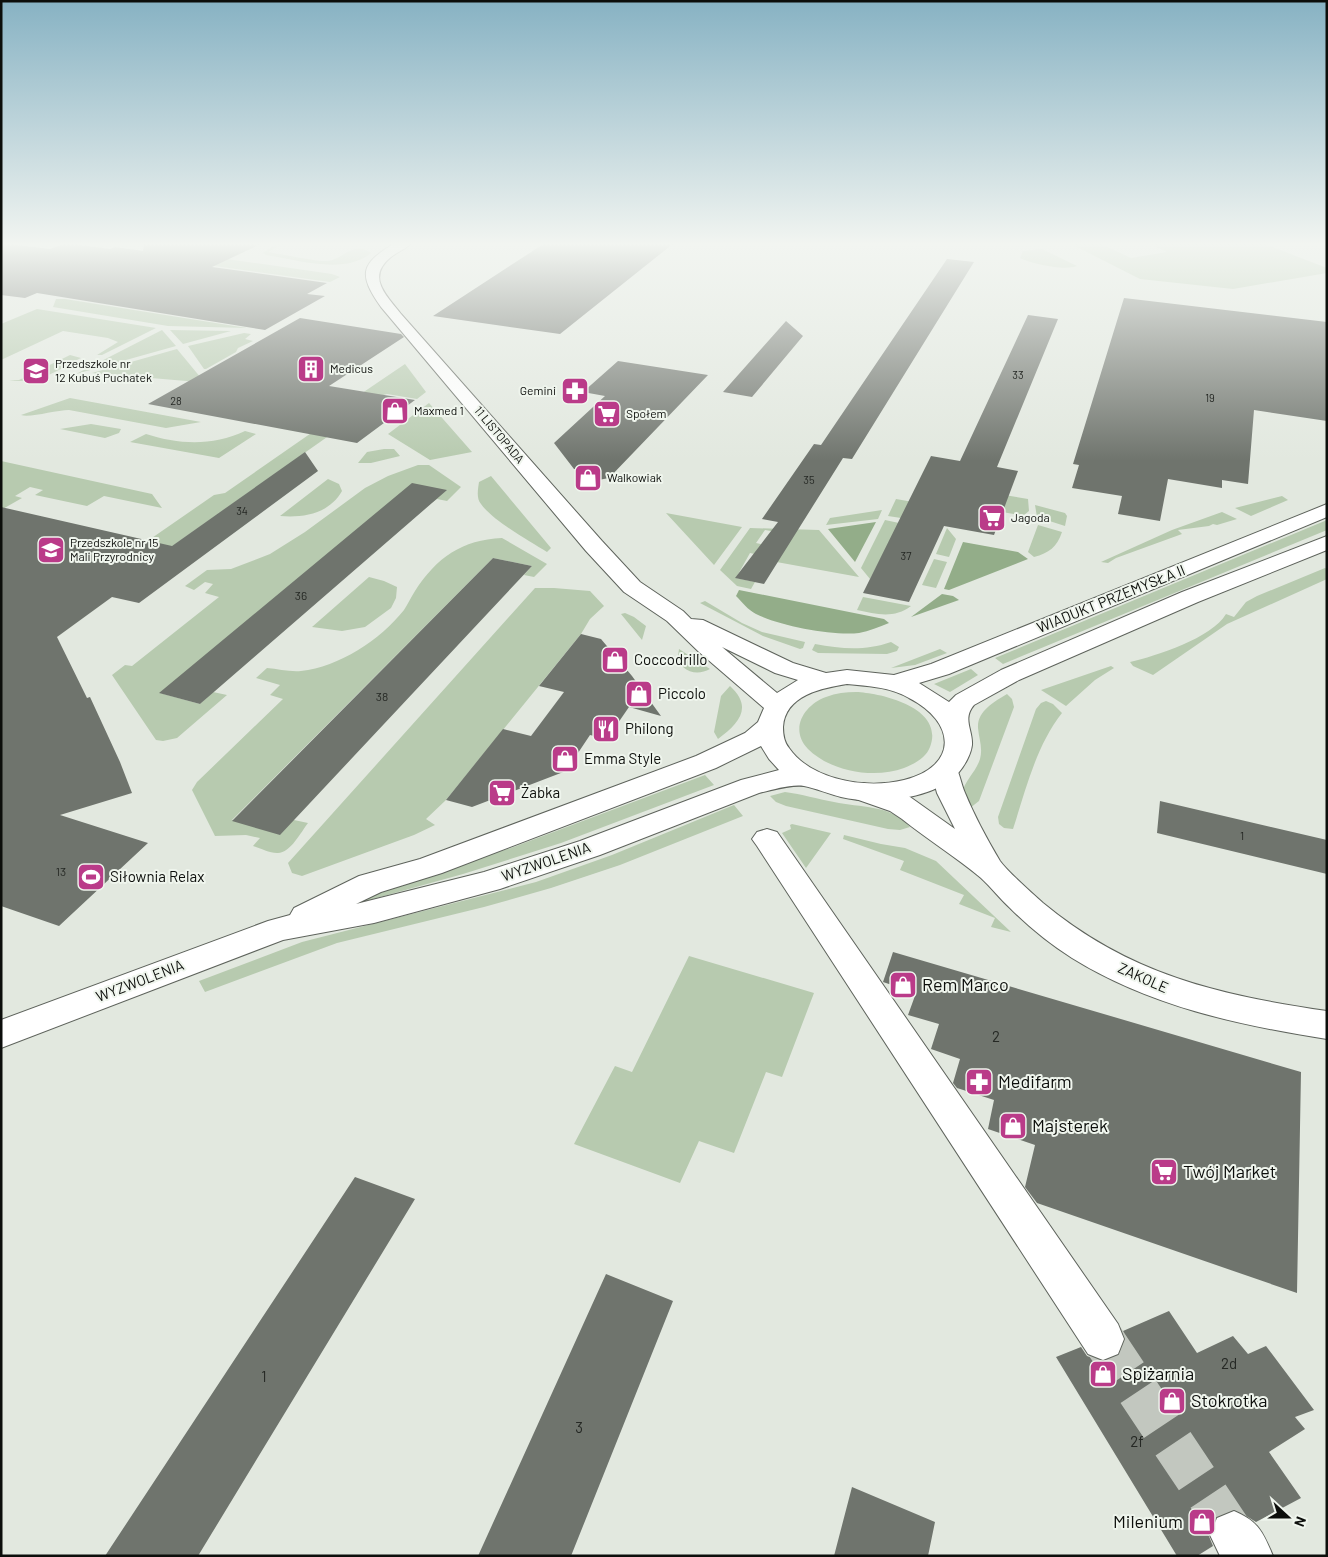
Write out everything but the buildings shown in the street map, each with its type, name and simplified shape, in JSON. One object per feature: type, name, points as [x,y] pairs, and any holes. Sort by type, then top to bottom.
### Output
[{"type":"main road","name":"11 LISTOPADA","points":[[397,316],[632,587],[675,616],[773,716]]},
{"type":"main road","name":"WIADUKT PRZEMYSŁA II","points":[[894,682],[940,669],[1327,510]]},
{"type":"main road","name":"WIADUKT PRZEMYSŁA II","points":[[954,724],[958,708],[965,700],[1010,675],[1190,597],[1327,542]]},
{"type":"main road","name":"11 LISTOPADA","points":[[675,616],[784,668],[824,680]]},
{"type":"main road","points":[[863,678],[894,682],[931,699],[945,711],[954,724],[958,736],[958,748],[953,760],[945,771],[930,781],[910,788],[887,792],[862,792],[834,786],[807,776],[790,766],[778,753],[771,740],[773,716],[789,694],[806,685],[824,680],[863,678]]},
{"type":"main road","name":"WYZWOLENIA","points":[[1,1034],[279,929],[370,884],[431,866],[706,762],[754,739],[773,716]]},
{"type":"main road","name":"ZAKOLE","points":[[945,771],[951,793],[989,868]]},
{"type":"main road","name":"WYZWOLENIA","points":[[279,929],[374,912],[489,881],[590,848],[751,786],[780,779],[807,776]]},
{"type":"main road","name":"ZAKOLE","points":[[862,792],[900,804],[989,868],[1020,900],[1083,949],[1152,984],[1192,998],[1247,1013],[1327,1025]]},
{"type":"main road","points":[[766,839],[1103,1339]]},
{"type":"green space","points":[[21,316],[79,316],[156,328],[102,355],[97,355],[118,342],[108,338],[63,331],[1,360],[1,324]]},
{"type":"green space","points":[[105,316],[170,316],[247,328],[168,326]]},
{"type":"green space","points":[[162,330],[176,346],[76,374]]},
{"type":"green space","points":[[170,330],[231,331],[183,344]]},
{"type":"green space","points":[[244,333],[251,334],[245,339],[253,341],[238,348],[236,352],[206,369],[204,369],[188,346]]},
{"type":"green space","points":[[177,349],[201,378],[210,383],[92,373]]},
{"type":"green space","points":[[70,355],[81,358],[38,379],[19,381],[9,380],[19,380]]},
{"type":"green space","points":[[405,364],[426,392],[417,399],[387,394],[343,406]]},
{"type":"green space","points":[[70,398],[201,422],[166,428],[69,410],[21,415]]},
{"type":"green space","points":[[429,403],[472,452],[430,460],[388,434]]},
{"type":"green space","points":[[347,423],[103,595],[94,578],[214,495],[225,493],[317,429]]},
{"type":"green space","points":[[91,424],[121,429],[119,433],[105,438],[60,429]]},
{"type":"green space","points":[[245,431],[256,434],[219,458],[130,442],[146,434],[184,442],[209,441],[233,436]]},
{"type":"green space","points":[[394,449],[400,456],[371,463],[358,463],[367,452]]},
{"type":"green space","points":[[1,461],[152,494],[162,508],[104,496],[87,506],[35,495],[43,490],[30,487],[15,496],[22,498],[1,510]]},
{"type":"green space","points":[[418,465],[429,465],[461,487],[447,501],[437,499],[160,693],[200,704],[213,692],[227,695],[177,738],[163,741],[156,740],[112,675],[125,665],[132,666],[219,597],[205,593],[213,584],[205,582],[194,590],[185,586],[207,570],[231,569],[270,554],[305,532],[365,488],[388,476]]},
{"type":"green space","points":[[491,476],[551,548],[547,552],[493,517],[479,502],[479,482]]},
{"type":"green space","points":[[328,479],[339,484],[342,491],[330,505],[323,510],[306,515],[280,516]]},
{"type":"green space","points":[[969,489],[1028,499],[1029,511],[1024,515],[1020,515],[962,505]]},
{"type":"green space","points":[[1282,496],[1288,500],[1251,516],[1235,508]]},
{"type":"green space","points":[[896,499],[953,509],[901,518],[888,516]]},
{"type":"green space","points":[[1035,505],[1065,513],[1067,516],[1065,526],[1037,517]]},
{"type":"green space","points":[[882,510],[878,519],[826,525],[830,518]]},
{"type":"green space","points":[[1222,512],[1237,519],[1217,525],[1213,524],[1178,530],[1182,534],[1116,558],[1108,563],[1101,562],[1172,530]]},
{"type":"green space","points":[[666,513],[742,527],[714,565]]},
{"type":"green space","points":[[885,520],[899,523],[870,579],[861,568]]},
{"type":"green space","points":[[1327,520],[1327,530],[1003,664],[995,658]]},
{"type":"green space","points":[[876,522],[855,562],[828,529]]},
{"type":"green space","points":[[1038,525],[1062,532],[1058,542],[1052,549],[1034,557],[1028,552]]},
{"type":"green space","points":[[750,528],[784,529],[782,533],[765,530],[756,543],[782,549],[787,529],[819,530],[859,577],[771,561],[773,558],[750,553],[736,578],[755,582],[751,589],[737,586],[720,570]]},
{"type":"green space","points":[[947,528],[956,539],[949,557],[936,554]]},
{"type":"green space","points":[[502,538],[547,564],[534,577],[524,575],[532,566],[493,558],[232,820],[294,820],[308,823],[291,846],[282,852],[274,853],[253,846],[260,838],[246,835],[215,836],[192,790],[197,782],[283,699],[270,695],[280,685],[256,678],[267,668],[301,671],[330,664],[344,658],[371,641],[394,621],[404,610],[423,579],[442,560],[475,542]]},
{"type":"green space","points":[[963,542],[1018,552],[1028,559],[949,590],[944,589]]},
{"type":"green space","points":[[934,559],[947,562],[936,588],[922,585]]},
{"type":"green space","points":[[1325,568],[1327,569],[1327,579],[1227,624],[1153,675],[1133,666],[1130,662],[1182,645],[1209,631],[1226,614],[1234,617],[1246,602],[1257,596]]},
{"type":"green space","points":[[369,577],[397,587],[396,598],[391,608],[365,627],[342,631],[312,627]]},
{"type":"green space","points":[[535,588],[590,591],[604,606],[590,619],[581,634],[446,800],[426,819],[435,825],[414,835],[302,876],[292,873],[288,863]]},
{"type":"green space","points":[[739,590],[884,619],[889,623],[863,632],[848,634],[792,626],[753,612],[736,596]]},
{"type":"green space","points":[[942,594],[953,596],[959,600],[911,617]]},
{"type":"green space","points":[[863,597],[911,606],[898,613],[891,614],[878,614],[857,610]]},
{"type":"green space","points":[[705,601],[742,623],[762,632],[805,642],[803,648],[800,649],[763,636],[700,603]]},
{"type":"green space","points":[[625,613],[646,626],[642,640],[621,614]]},
{"type":"green space","points":[[891,642],[899,647],[897,651],[887,654],[818,653],[812,650],[815,644],[853,648],[872,647]]},
{"type":"green space","points":[[679,649],[710,669],[696,673],[689,671],[683,667],[684,657],[678,656]]},
{"type":"green space","points":[[940,649],[947,653],[915,665],[891,668]]},
{"type":"green space","points":[[1111,666],[1114,668],[1095,680],[1066,706],[1041,690]]},
{"type":"green space","points":[[971,669],[978,675],[950,692],[934,684]]},
{"type":"green space","points":[[730,686],[741,701],[742,708],[737,721],[718,739],[714,732],[721,696]]},
{"type":"green space","points":[[856,692],[895,700],[908,705],[920,713],[928,722],[932,733],[930,747],[926,754],[904,768],[880,773],[867,773],[841,768],[818,757],[808,749],[802,741],[800,726],[802,719],[811,706],[826,697]]},
{"type":"green space","points":[[1007,694],[1012,699],[1014,707],[979,801],[970,808],[962,793],[981,755],[978,722],[987,708]]},
{"type":"green space","points":[[1046,701],[1053,704],[1062,713],[1045,739],[1038,754],[1013,829],[1004,828],[999,824],[998,817],[1036,709],[1041,703]]},
{"type":"green space","points":[[705,775],[714,785],[561,843],[463,874],[355,904],[367,892],[511,848]]},
{"type":"green space","points":[[785,792],[875,808],[894,814],[910,827],[900,830],[888,829],[786,806],[776,802],[770,796]]},
{"type":"green space","points":[[734,805],[743,816],[620,865],[551,888],[484,907],[337,943],[205,992],[199,981],[302,942],[536,882],[612,855]]},
{"type":"green space","points":[[790,825],[831,833],[806,868],[782,833],[791,829]]},
{"type":"green space","points":[[844,835],[905,848],[936,861],[1011,932],[991,927],[995,918],[959,904],[964,895],[900,870],[904,861],[843,839]]},
{"type":"green space","points":[[689,956],[814,993],[782,1077],[766,1072],[734,1153],[699,1141],[680,1183],[574,1144],[615,1066],[632,1072]]},
{"type":"tunnel","points":[[1103,1339],[1234,1535]]},
{"type":"place","name":"Medicus","points":[[311,369]]},
{"type":"place","name":"Przedszkole nr 12 Kubuś Puchatek","points":[[36,371]]},
{"type":"place","name":"Gemini","points":[[575,391]]},
{"type":"place","name":"Maxmed 1","points":[[395,411]]},
{"type":"place","name":"Społem","points":[[607,414]]},
{"type":"place","name":"Walkowiak","points":[[588,478]]},
{"type":"place","name":"Jagoda","points":[[992,518]]},
{"type":"place","name":"Przedszkole nr 15 Mali Przyrodnicy","points":[[51,550]]},
{"type":"place","name":"Coccodrillo","points":[[615,660]]},
{"type":"place","name":"Piccolo","points":[[639,694]]},
{"type":"place","name":"Philong","points":[[606,729]]},
{"type":"place","name":"Emma Style","points":[[565,759]]},
{"type":"place","name":"Żabka","points":[[502,793]]},
{"type":"place","name":"Siłownia Relax","points":[[91,877]]},
{"type":"place","name":"Rem Marco","points":[[903,985]]},
{"type":"place","name":"Medifarm","points":[[979,1082]]},
{"type":"place","name":"Majsterek","points":[[1013,1126]]},
{"type":"place","name":"Twój Market","points":[[1164,1172]]},
{"type":"place","name":"Spiżarnia","points":[[1103,1374]]},
{"type":"place","name":"Stokrotka","points":[[1172,1401]]},
{"type":"place","name":"Milenium","points":[[1202,1522]]}]
